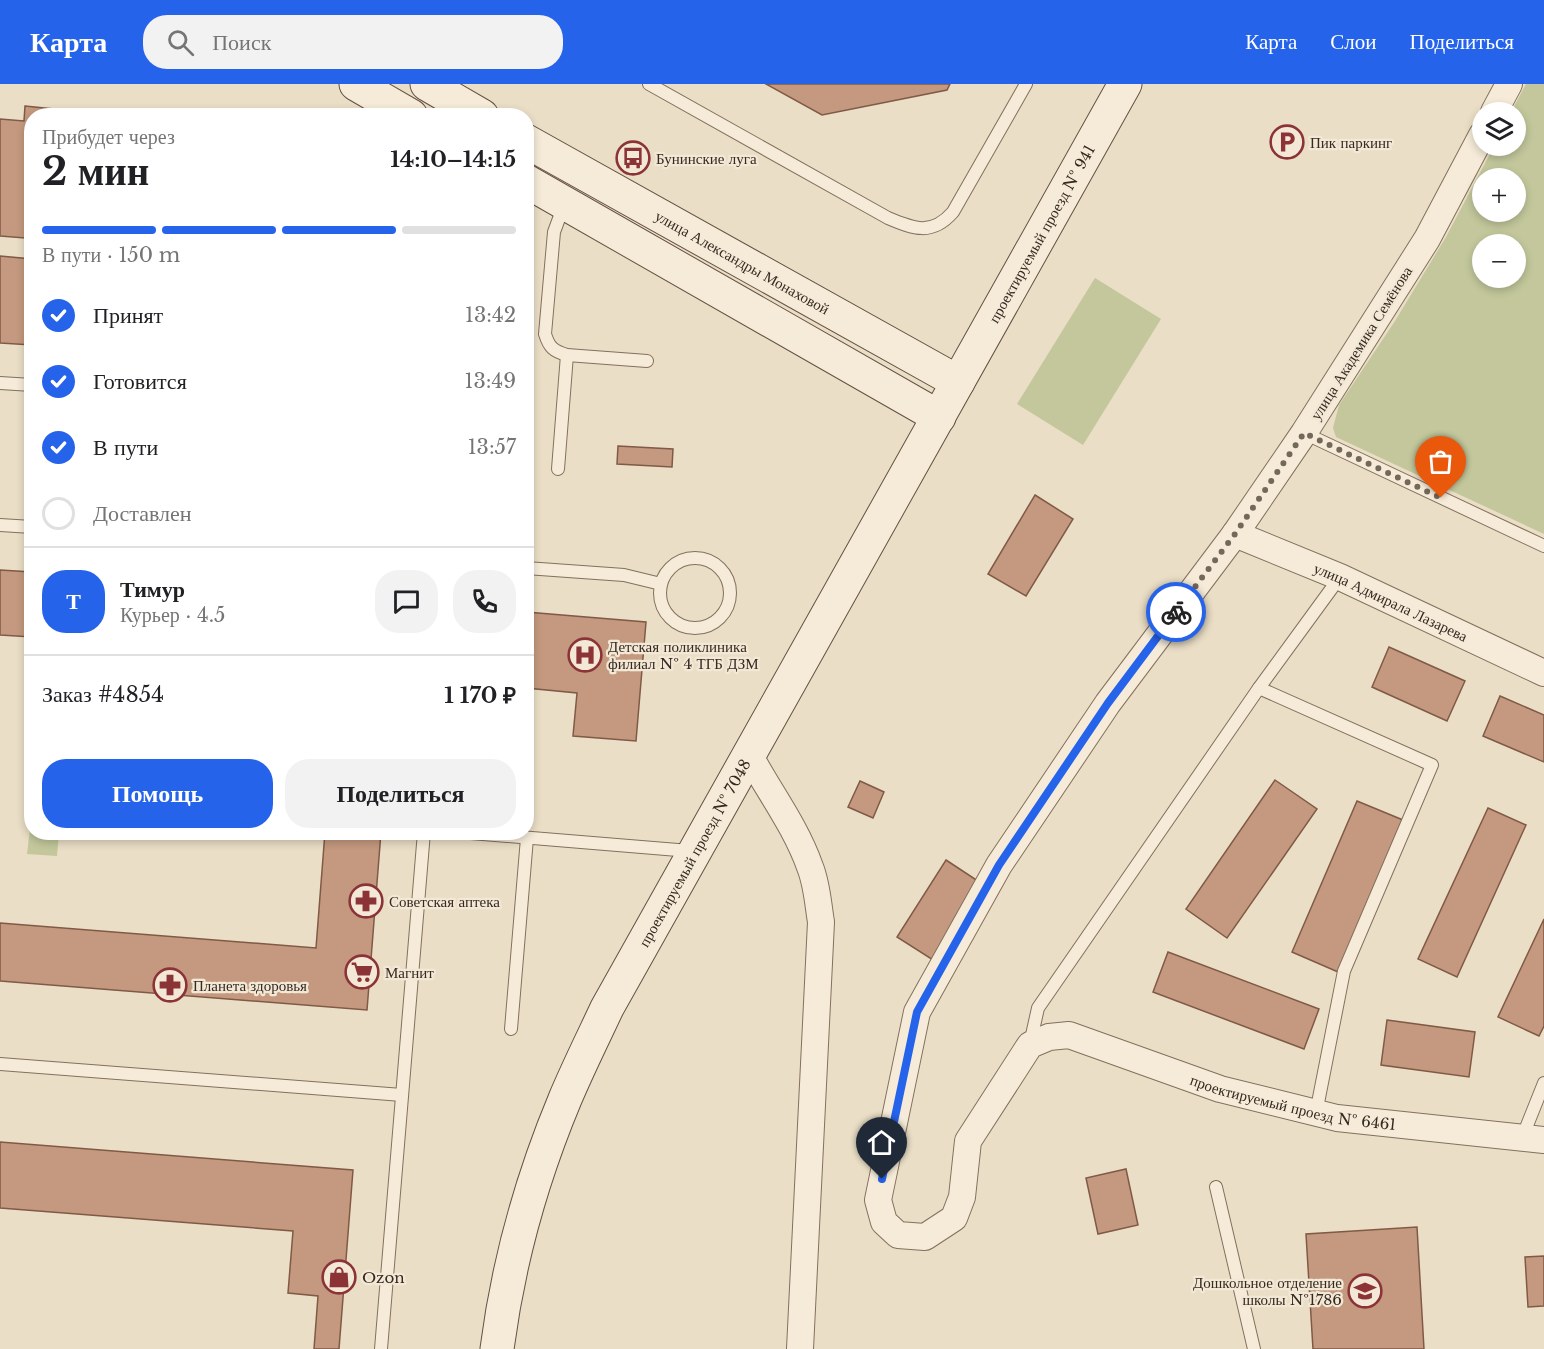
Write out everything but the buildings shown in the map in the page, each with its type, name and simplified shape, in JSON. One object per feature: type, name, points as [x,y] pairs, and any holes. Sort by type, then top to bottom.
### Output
[{"type":"main road","points":[[356,84],[397,108]]},
{"type":"main road","points":[[427,84],[468,108]]},
{"type":"main road","name":"проектируемый проезд № 941","points":[[958,382],[1125,84]]},
{"type":"main road","name":"улица Александры Монаховой","points":[[534,145],[958,382]]},
{"type":"main road","points":[[534,186],[939,417]]},
{"type":"main road","name":"проектируемый проезд № 7048","points":[[497,1349],[523,1222],[542,1162],[565,1098],[607,1008],[958,382]]},
{"type":"street","points":[[1499,102],[1509,84]]},
{"type":"street","name":"улица Академика Семёнова","points":[[1039,1041],[968,1141],[963,1197],[954,1218],[925,1237],[898,1235],[884,1222],[878,1200],[917,1012],[1012,846],[1108,703],[1235,534],[1304,433],[1427,239],[1472,154]]},
{"type":"street","name":"улица Адмирала Лазарева","points":[[1235,534],[1340,577],[1544,672]]},
{"type":"street","points":[[750,756],[798,838],[811,869],[821,922],[800,1349]]},
{"type":"street","name":"проектируемый проезд № 6461","points":[[1039,1041],[1069,1035],[1221,1089],[1337,1118],[1533,1139]]},
{"type":"lane","points":[[649,84],[888,218],[914,228],[926,229],[940,225],[953,212],[1026,84]]},
{"type":"lane","points":[[565,203],[554,232],[545,334],[548,345],[554,351],[567,355],[647,362]]},
{"type":"lane","points":[[558,469],[567,355]]},
{"type":"lane","points":[[0,383],[24,384]]},
{"type":"lane","points":[[1304,433],[1544,546]]},
{"type":"lane","points":[[0,525],[24,526]]},
{"type":"lane","points":[[695,557],[710,561],[722,570],[729,584],[729,600],[723,614],[711,624],[696,628],[681,625],[669,616],[663,607],[659,595],[661,584],[668,570],[680,561],[695,557]]},
{"type":"lane","points":[[534,569],[624,575],[661,584]]},
{"type":"lane","points":[[1039,1041],[1038,1008],[1259,688],[1340,577]]},
{"type":"lane","points":[[1259,688],[1432,765],[1344,971],[1316,1113]]},
{"type":"lane","points":[[534,839],[694,852]]},
{"type":"lane","points":[[381,1349],[423,840]]},
{"type":"lane","points":[[511,1029],[527,840]]},
{"type":"lane","points":[[0,1064],[402,1095]]},
{"type":"lane","points":[[1533,1139],[1544,1083]]},
{"type":"lane","points":[[1216,1187],[1254,1349]]},
{"type":"green space","points":[[1526,84],[1544,84],[1544,534],[1336,437],[1333,428],[1339,405],[1395,321],[1446,237],[1472,188],[1472,222],[1526,222],[1526,168],[1482,168],[1489,156],[1526,156],[1526,102],[1516,102]]},
{"type":"green space","points":[[1095,278],[1161,319],[1083,445],[1017,404]]},
{"type":"green space","points":[[29,840],[58,840],[57,856],[27,854]]},
{"type":"way so far","points":[[1176,612],[1235,534],[1304,433],[1441,498]]},
{"type":"place","name":"Пик паркинг","points":[[1287,142]]},
{"type":"place","name":"Бунинские луга","points":[[633,158]]},
{"type":"place","name":"Детская поликлиника филиал № 4 ТГБ ДЗМ","points":[[585,655]]},
{"type":"place","name":"Советская аптека","points":[[366,901]]},
{"type":"place","name":"Магнит","points":[[362,972]]},
{"type":"place","name":"Планета здоровья","points":[[170,985]]},
{"type":"place","name":"Ozon","points":[[339,1277]]},
{"type":"place","name":"Дошкольное отделение школы №1786","points":[[1365,1291]]},
{"type":"route","points":[[882,1179],[917,1012],[999,865],[1108,703],[1176,612]]}]
